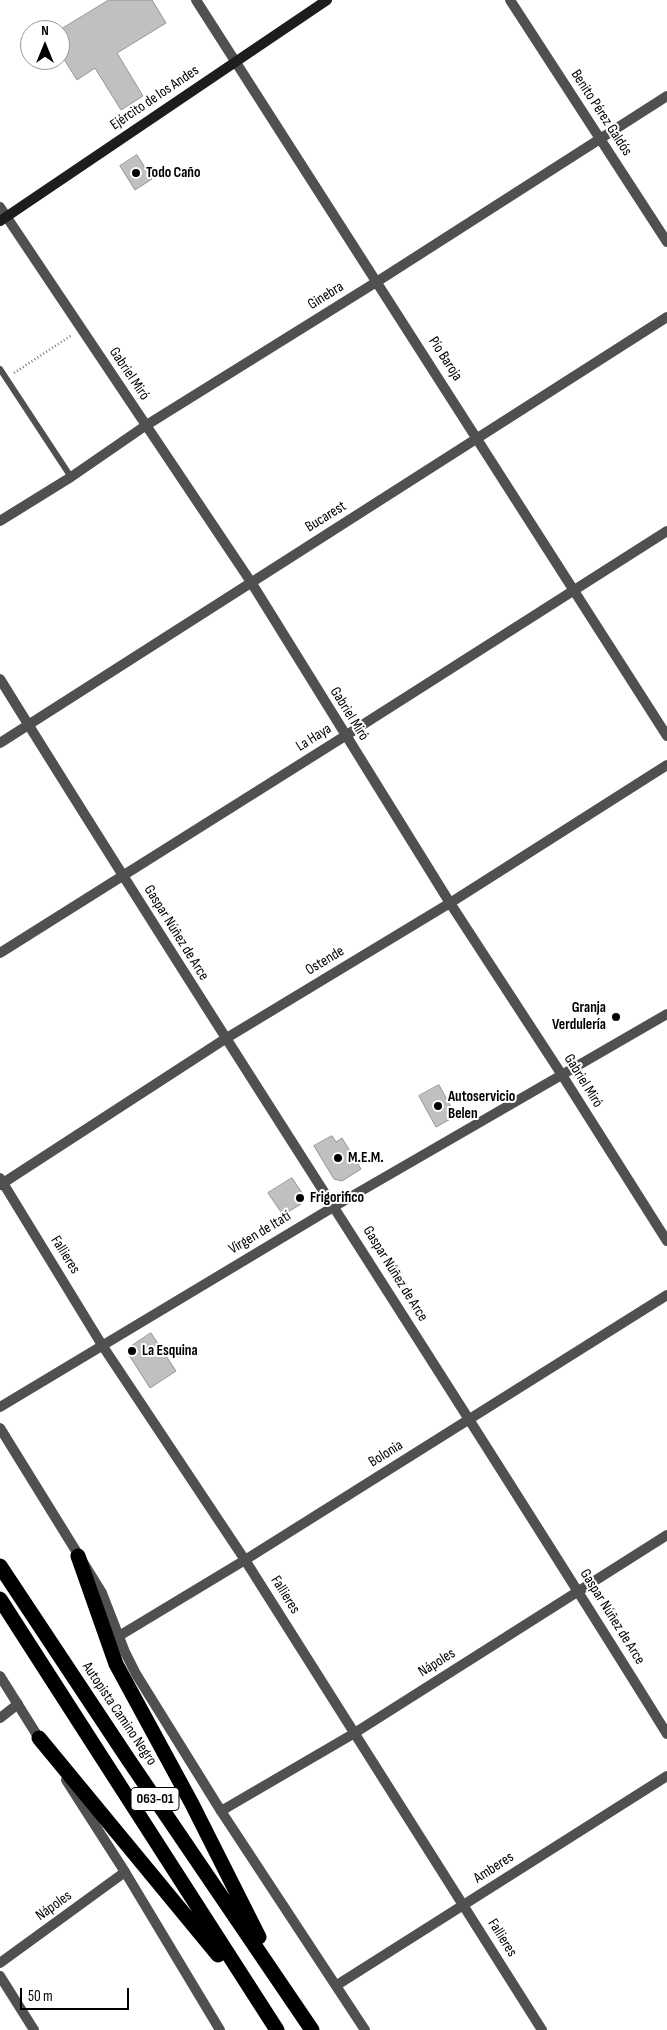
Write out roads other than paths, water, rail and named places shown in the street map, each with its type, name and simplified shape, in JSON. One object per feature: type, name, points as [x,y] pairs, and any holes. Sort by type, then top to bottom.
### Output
[{"type":"highway","points":[[78,1556],[116,1664],[192,1804],[285,1989]]},
{"type":"highway","name":"Autopista Camino Negro","points":[[0,1566],[312,2030]]},
{"type":"highway","name":"063-01","points":[[0,1599],[277,2030]]},
{"type":"highway","points":[[40,1738],[261,2006]]},
{"type":"main road","name":"Ejército de los Andes","points":[[3,218],[328,0]]},
{"type":"street","name":"Pío Baroja","points":[[196,0],[378,281],[667,736]]},
{"type":"street","name":"Benito Pérez Galdós","points":[[510,0],[667,242]]},
{"type":"street","name":"Ginebra","points":[[1,520],[71,477],[145,426],[378,281],[667,96]]},
{"type":"street","name":"Gabriel Miró","points":[[0,207],[3,218],[251,582],[450,903],[667,1241]]},
{"type":"street","name":"Bucarest","points":[[0,743],[667,317]]},
{"type":"street","name":"La Haya","points":[[0,953],[667,531]]},
{"type":"street","name":"Gaspar Núñez de Arce","points":[[0,679],[225,1039],[335,1206],[667,1734]]},
{"type":"street","name":"Ostende","points":[[1,1182],[225,1039],[450,903],[667,765]]},
{"type":"street","name":"Virgen de Itatí","points":[[0,1407],[335,1206],[667,1014]]},
{"type":"street","name":"Fallieres","points":[[1,1182],[102,1345],[245,1560],[353,1734],[464,1905],[542,2030]]},
{"type":"street","name":"Bolonia","points":[[119,1636],[245,1560],[667,1295]]},
{"type":"street","points":[[0,1428],[107,1602],[119,1636],[136,1674],[221,1811],[365,2030]]},
{"type":"street","name":"Nápoles","points":[[221,1811],[353,1734],[667,1535]]},
{"type":"street","points":[[0,1676],[125,1872],[220,2030]]},
{"type":"street","points":[[0,1718],[18,1704]]},
{"type":"street","name":"Amberes","points":[[337,1985],[667,1776]]},
{"type":"street","name":"Nápoles","points":[[0,1963],[125,1872]]},
{"type":"street","points":[[0,1976],[34,2030]]},
{"type":"lane","points":[[0,369],[71,477]]},
{"type":"place","name":"Todo Caño","points":[[136,173]]},
{"type":"place","name":"Granja Verdulería","points":[[616,1017]]},
{"type":"place","name":"Autoservicio Belen","points":[[438,1106]]},
{"type":"place","name":"M.E.M.","points":[[338,1158]]},
{"type":"place","name":"Frigorifico","points":[[300,1198]]},
{"type":"place","name":"La Esquina","points":[[132,1351]]}]
